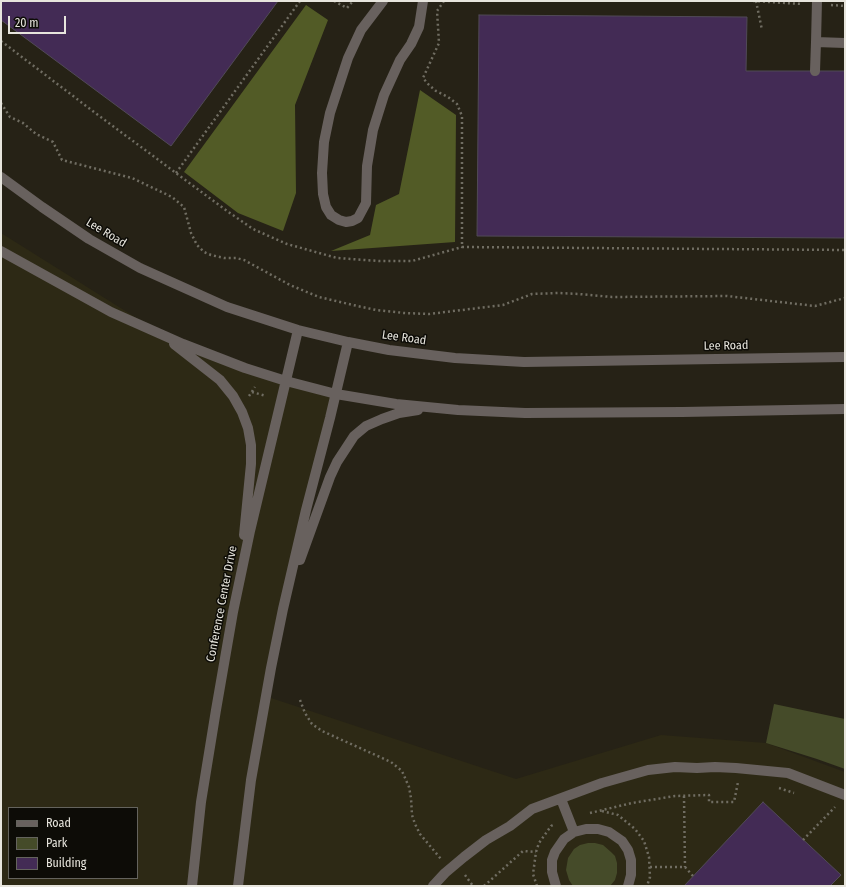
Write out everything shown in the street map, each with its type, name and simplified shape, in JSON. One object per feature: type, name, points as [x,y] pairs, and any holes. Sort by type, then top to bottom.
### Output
[{"type":"street","points":[[383,1],[361,30],[348,58],[330,113],[324,142],[322,173],[323,194],[326,207],[332,215],[339,220],[346,222],[358,218],[366,203],[367,166],[373,130],[384,95],[400,60],[411,44],[419,27],[423,1]]},
{"type":"street","points":[[815,71],[817,1]]},
{"type":"street","points":[[816,42],[845,43]]},
{"type":"street","name":"Lee Road","points":[[1,177],[89,239],[140,268],[228,307],[298,330],[348,342],[389,350],[456,358],[524,362],[845,357]]},
{"type":"street","points":[[1,251],[111,312],[183,344],[245,368],[286,381],[336,394],[430,408],[525,413],[845,409]]},
{"type":"street","name":"Conference Center Drive","points":[[192,886],[201,802],[233,612],[250,531],[298,330]]},
{"type":"street","points":[[162,334],[220,380],[233,396],[242,412],[248,428],[251,445],[251,464],[238,586]]},
{"type":"street","points":[[238,886],[252,772],[282,609],[348,342]]},
{"type":"street","points":[[282,609],[330,476],[337,462],[354,436],[366,426],[382,419],[399,413],[430,408]]},
{"type":"street","points":[[433,886],[445,873],[464,857],[486,840],[510,826],[532,809],[619,777],[648,770],[675,767],[736,768],[788,773],[845,795]]},
{"type":"street","points":[[562,799],[574,832]]},
{"type":"street","points":[[556,886],[552,872],[552,860],[555,852],[564,839],[574,832],[586,829],[598,829],[609,832],[622,842],[628,850],[631,860],[631,875],[628,886]]},
{"type":"path","points":[[176,173],[300,1]]},
{"type":"path","points":[[334,1],[347,8],[353,1]]},
{"type":"path","points":[[444,1],[437,12],[439,43],[423,78],[436,91],[448,97],[457,104],[462,116],[462,247]]},
{"type":"path","points":[[752,1],[767,2]]},
{"type":"path","points":[[756,1],[762,30]]},
{"type":"path","points":[[1,41],[253,229],[287,244],[337,258],[379,261],[412,261],[462,247],[845,250]]},
{"type":"path","points":[[1,103],[10,117],[23,123],[36,134],[53,142],[62,160],[132,178],[172,197],[184,207],[191,233],[197,245],[204,252],[224,258],[244,260],[290,285],[319,297],[353,306],[404,313],[429,314],[503,305],[532,294],[558,293],[612,297],[727,296],[815,306],[845,298]]},
{"type":"path","points":[[246,399],[256,385]]},
{"type":"path","points":[[252,392],[266,396]]},
{"type":"path","points":[[300,700],[305,713],[312,724],[322,731],[392,762],[402,771],[409,786],[412,815],[415,824],[420,834],[429,845]]},
{"type":"path","points":[[600,810],[675,796],[709,795],[708,802],[734,802],[739,781],[744,782]]},
{"type":"path","points":[[776,788],[800,795]]},
{"type":"path","points":[[684,796],[684,868]]},
{"type":"path","points":[[829,805],[840,807]]},
{"type":"path","points":[[803,840],[836,806]]},
{"type":"path","points":[[536,886],[533,874],[536,852],[539,843]]},
{"type":"path","points":[[484,886],[523,851],[536,852]]},
{"type":"path","points":[[650,868],[684,868],[693,876]]},
{"type":"shaded area","points":[[1,233],[162,334],[336,394],[265,696],[516,779],[661,735],[766,743],[845,772],[845,886],[1,886]]},
{"type":"green space","points":[[306,5],[328,20],[295,105],[296,193],[283,231],[238,213],[184,172]]},
{"type":"green space","points":[[420,90],[456,115],[455,242],[331,251],[370,235],[376,205],[399,194]]},
{"type":"green space","points":[[774,704],[845,719],[845,769],[766,743]]},
{"type":"green space","points":[[588,843],[603,845],[615,856],[617,873],[615,880],[610,886],[573,886],[569,880],[566,870],[568,858],[574,849],[580,845]]},
{"type":"building","points":[[1,1],[278,1],[171,146],[1,20]]},
{"type":"building","points":[[479,15],[747,17],[746,71],[845,71],[845,238],[477,236]]},
{"type":"building","points":[[763,802],[841,875],[830,886],[684,886]]}]
